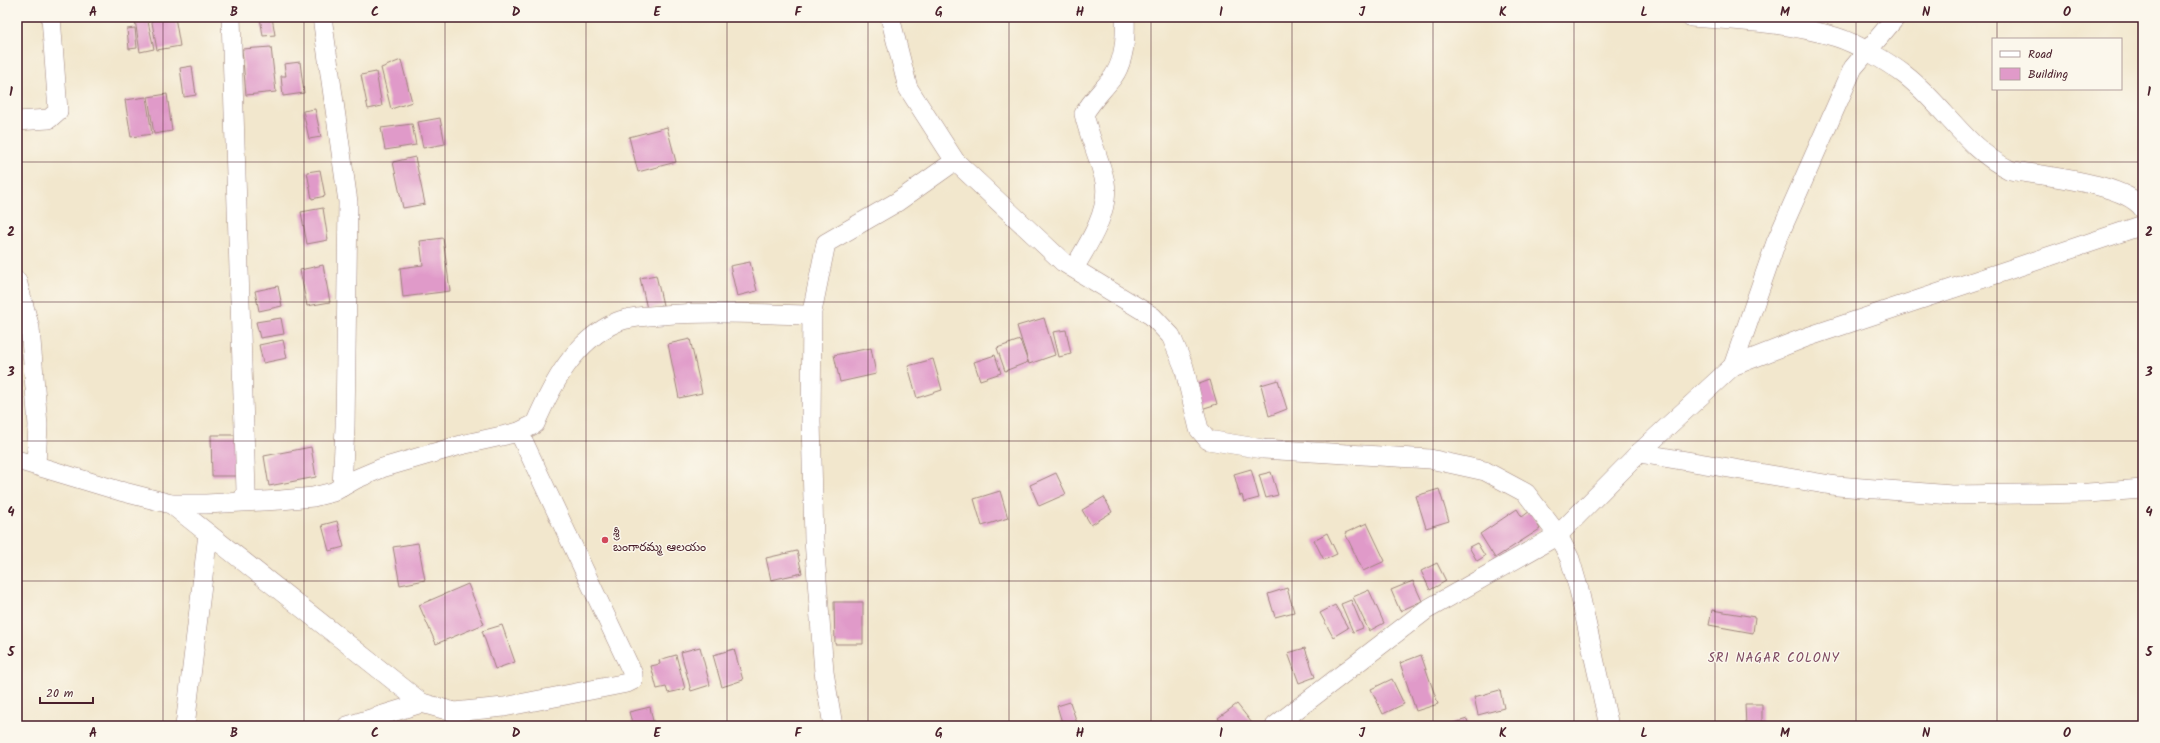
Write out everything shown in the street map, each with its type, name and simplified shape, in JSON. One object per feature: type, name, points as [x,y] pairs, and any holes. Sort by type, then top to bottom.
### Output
[{"type":"street","points":[[17,121],[49,119],[58,111],[51,17]]},
{"type":"street","points":[[231,17],[246,491],[243,500]]},
{"type":"street","points":[[322,17],[348,202],[345,427],[342,487]]},
{"type":"street","points":[[890,17],[908,88],[954,161],[1063,262],[1152,316],[1171,336],[1184,367],[1199,428],[1208,440],[1226,445],[1263,449],[1430,459],[1485,471],[1526,493],[1558,535],[1570,559],[1579,590],[1609,726]]},
{"type":"street","points":[[1074,268],[1092,240],[1099,221],[1103,204],[1105,183],[1084,114],[1091,101],[1114,76],[1121,60],[1126,38],[1125,17]]},
{"type":"street","points":[[1691,17],[1816,25],[1867,52],[1905,75],[1934,102],[1959,130],[1997,164],[2010,170],[2104,186],[2124,193],[2138,202],[2143,209]]},
{"type":"street","points":[[1733,366],[1776,242],[1853,68],[1896,17]]},
{"type":"street","points":[[833,726],[824,672],[814,540],[811,421],[811,315],[826,243],[897,202],[954,161]]},
{"type":"street","points":[[1275,726],[1426,610],[1558,535],[1639,453],[1733,366],[1807,337],[2143,225]]},
{"type":"street","points":[[17,281],[30,328],[38,425],[36,465]]},
{"type":"street","points":[[17,460],[120,491],[171,504],[206,504],[243,500],[313,497],[333,492],[382,468],[461,444],[518,432],[535,424],[552,385],[572,356],[596,335],[618,322],[638,317],[693,312],[811,315]]},
{"type":"street","points":[[171,504],[422,703],[454,712],[504,706],[627,683],[634,680],[633,674],[518,432]]},
{"type":"street","points":[[1639,453],[1837,486],[1921,493],[1959,495],[2088,492],[2143,489]]},
{"type":"street","points":[[185,726],[208,534]]},
{"type":"street","points":[[347,726],[385,720],[422,703]]},
{"type":"building","points":[[147,17],[154,49],[140,52],[135,20]]},
{"type":"building","points":[[151,17],[175,17],[180,46],[157,50]]},
{"type":"building","points":[[260,17],[272,17],[275,35],[263,36]]},
{"type":"building","points":[[135,28],[137,48],[129,49],[127,29]]},
{"type":"building","points":[[271,47],[276,92],[246,95],[242,49]]},
{"type":"building","points":[[401,60],[412,102],[391,109],[381,68]]},
{"type":"building","points":[[300,62],[304,93],[283,96],[281,76],[286,76],[284,64]]},
{"type":"building","points":[[192,66],[196,95],[184,97],[180,68]]},
{"type":"building","points":[[376,72],[382,106],[368,109],[361,75]]},
{"type":"building","points":[[167,94],[172,131],[154,134],[148,97]]},
{"type":"building","points":[[146,97],[152,134],[131,137],[125,100]]},
{"type":"building","points":[[315,109],[321,137],[309,139],[303,111]]},
{"type":"building","points":[[440,118],[445,144],[423,148],[418,122]]},
{"type":"building","points":[[412,124],[416,145],[385,150],[381,128]]},
{"type":"building","points":[[667,127],[676,162],[638,172],[629,137]]},
{"type":"building","points":[[415,157],[425,204],[403,208],[393,162]]},
{"type":"building","points":[[320,170],[325,196],[312,199],[307,172]]},
{"type":"building","points":[[323,208],[328,240],[307,244],[301,212]]},
{"type":"building","points":[[443,238],[450,291],[403,297],[400,268],[423,265],[420,241]]},
{"type":"building","points":[[750,262],[757,291],[737,296],[730,266]]},
{"type":"building","points":[[323,265],[330,302],[307,306],[300,270]]},
{"type":"building","points":[[656,275],[663,305],[647,309],[640,278]]},
{"type":"building","points":[[278,286],[282,306],[259,311],[255,291]]},
{"type":"building","points":[[281,318],[284,334],[260,338],[256,322]]},
{"type":"building","points":[[1044,318],[1055,355],[1029,364],[1017,326]]},
{"type":"building","points":[[1066,330],[1071,354],[1059,357],[1053,332]]},
{"type":"building","points":[[690,339],[702,393],[679,398],[668,344]]},
{"type":"building","points":[[283,340],[287,358],[263,363],[259,345]]},
{"type":"building","points":[[1020,340],[1028,362],[1005,371],[997,348]]},
{"type":"building","points":[[871,348],[876,374],[840,382],[834,355]]},
{"type":"building","points":[[995,355],[1001,373],[980,380],[974,362]]},
{"type":"building","points":[[933,359],[942,390],[917,398],[908,366]]},
{"type":"building","points":[[1210,380],[1217,404],[1198,410],[1191,387]]},
{"type":"building","points":[[1278,380],[1287,409],[1269,416],[1261,385]]},
{"type":"building","points":[[211,435],[235,435],[237,476],[212,476]]},
{"type":"building","points":[[311,447],[316,477],[269,486],[264,456]]},
{"type":"building","points":[[1251,469],[1259,498],[1244,502],[1242,495],[1240,496],[1234,474]]},
{"type":"building","points":[[1271,472],[1278,495],[1266,498],[1259,475]]},
{"type":"building","points":[[1056,473],[1066,494],[1039,506],[1030,485]]},
{"type":"building","points":[[1439,489],[1449,521],[1426,528],[1416,496]]},
{"type":"building","points":[[1000,491],[1008,518],[982,526],[974,499]]},
{"type":"building","points":[[1104,497],[1112,512],[1091,525],[1082,510]]},
{"type":"building","points":[[1517,509],[1522,517],[1530,511],[1540,529],[1495,558],[1480,534]]},
{"type":"building","points":[[337,521],[344,547],[329,551],[322,525]]},
{"type":"building","points":[[1367,523],[1385,561],[1363,571],[1345,533]]},
{"type":"building","points":[[1327,533],[1337,554],[1324,560],[1314,540]]},
{"type":"building","points":[[418,543],[425,580],[400,585],[393,547]]},
{"type":"building","points":[[1477,543],[1485,556],[1477,561],[1469,547]]},
{"type":"building","points":[[797,551],[802,573],[771,580],[766,558]]},
{"type":"building","points":[[1437,563],[1446,581],[1430,590],[1421,571]]},
{"type":"building","points":[[1413,581],[1422,601],[1400,611],[1391,590]]},
{"type":"building","points":[[468,584],[484,624],[436,644],[419,605]]},
{"type":"building","points":[[1287,588],[1294,612],[1275,617],[1268,594]]},
{"type":"building","points":[[1369,590],[1384,623],[1369,631],[1353,597]]},
{"type":"building","points":[[1351,600],[1363,628],[1353,632],[1341,604]]},
{"type":"building","points":[[834,602],[863,602],[863,644],[835,644]]},
{"type":"building","points":[[1335,605],[1348,628],[1333,637],[1320,613]]},
{"type":"building","points":[[1712,610],[1755,617],[1753,633],[1709,625]]},
{"type":"building","points":[[502,625],[515,662],[495,669],[482,631]]},
{"type":"building","points":[[700,647],[710,685],[691,691],[681,652]]},
{"type":"building","points":[[1305,648],[1315,677],[1299,683],[1288,653]]},
{"type":"building","points":[[734,649],[743,680],[722,687],[713,655]]},
{"type":"building","points":[[676,655],[685,689],[668,693],[666,687],[657,689],[651,666],[660,664],[659,660]]},
{"type":"building","points":[[1421,655],[1438,704],[1416,711],[1400,663]]},
{"type":"building","points":[[1392,679],[1404,704],[1383,714],[1371,689]]},
{"type":"building","points":[[1500,690],[1504,708],[1478,715],[1474,697]]},
{"type":"building","points":[[1070,702],[1078,726],[1063,726],[1057,706]]},
{"type":"building","points":[[1237,704],[1252,723],[1248,726],[1223,726],[1218,718]]},
{"type":"building","points":[[1745,704],[1762,704],[1762,726],[1746,726]]},
{"type":"building","points":[[650,707],[654,726],[633,726],[629,712]]},
{"type":"building","points":[[1467,719],[1469,726],[1452,726],[1451,724]]},
{"type":"place","name":"శ్రీ బంగారమ్మ ఆలయం","points":[[605,540]]},
{"type":"district","name":"SRI NAGAR COLONY","points":[[1774,657]]}]
